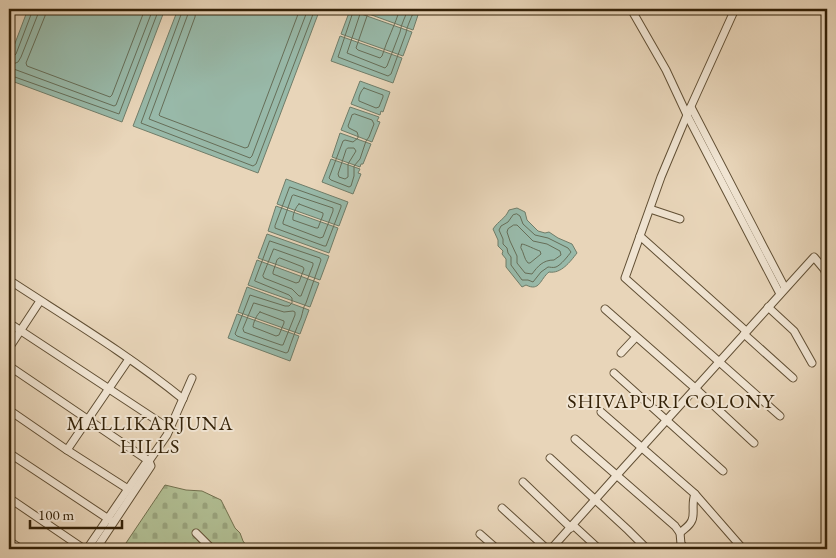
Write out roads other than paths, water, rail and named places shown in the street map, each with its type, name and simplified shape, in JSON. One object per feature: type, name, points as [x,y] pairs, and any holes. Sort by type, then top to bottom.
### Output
[{"type":"street","points":[[631,9],[666,70],[686,115],[786,288]]},
{"type":"street","points":[[734,9],[686,115],[661,177],[625,278],[780,416]]},
{"type":"street","points":[[691,107],[780,294]]},
{"type":"street","points":[[650,209],[680,219]]},
{"type":"street","points":[[640,236],[793,378]]},
{"type":"street","points":[[552,549],[616,475],[814,257],[824,268],[827,276]]},
{"type":"street","points":[[9,280],[129,359],[184,399]]},
{"type":"street","points":[[9,348],[40,301]]},
{"type":"street","points":[[768,307],[794,331],[812,363]]},
{"type":"street","points":[[606,309],[754,443]]},
{"type":"street","points":[[9,323],[170,429]]},
{"type":"street","points":[[621,353],[636,337]]},
{"type":"street","points":[[67,450],[129,359]]},
{"type":"street","points":[[9,366],[149,461],[151,466],[111,521],[86,549],[9,498]]},
{"type":"street","points":[[614,373],[723,471]]},
{"type":"street","points":[[96,549],[128,489],[167,435],[192,378]]},
{"type":"street","points":[[9,410],[128,489]]},
{"type":"street","points":[[601,412],[695,494],[743,549]]},
{"type":"street","points":[[575,439],[675,526],[680,533],[681,544],[686,549]]},
{"type":"street","points":[[9,453],[111,521]]},
{"type":"street","points":[[550,458],[647,549]]},
{"type":"street","points":[[523,482],[599,549]]},
{"type":"street","points":[[680,533],[692,520],[695,494]]},
{"type":"street","points":[[502,508],[546,549]]},
{"type":"street","points":[[196,533],[212,549]]},
{"type":"street","points":[[480,534],[498,549]]},
{"type":"street","points":[[9,541],[21,549]]},
{"type":"water","points":[[28,9],[165,9],[122,122],[9,80],[9,59]]},
{"type":"water","points":[[178,9],[320,9],[258,173],[133,126]]},
{"type":"water","points":[[355,9],[420,9],[413,30]]},
{"type":"water","points":[[350,10],[412,32],[403,56],[341,34]]},
{"type":"water","points":[[340,36],[402,58],[393,83],[331,61]]},
{"type":"water","points":[[360,81],[390,92],[383,112],[381,111],[380,115],[351,104]]},
{"type":"water","points":[[350,107],[379,117],[377,121],[380,122],[372,142],[341,130]]},
{"type":"water","points":[[340,133],[371,144],[360,167],[332,157]]},
{"type":"water","points":[[331,159],[360,169],[358,173],[361,174],[353,194],[322,182]]},
{"type":"water","points":[[286,179],[348,202],[339,226],[277,204]]},
{"type":"water","points":[[276,206],[338,228],[329,253],[268,231]]},
{"type":"water","points":[[517,208],[525,212],[527,220],[538,231],[549,232],[572,244],[577,253],[565,267],[549,272],[534,287],[526,285],[522,287],[506,267],[506,259],[502,254],[503,251],[498,246],[498,240],[493,229],[509,210]]},
{"type":"water","points":[[267,234],[329,256],[320,280],[258,258]]},
{"type":"water","points":[[257,260],[319,283],[310,307],[248,285]]},
{"type":"water","points":[[247,287],[309,310],[300,334],[238,312]]},
{"type":"water","points":[[237,314],[299,336],[290,361],[228,338]]},
{"type":"district","name":"SHIVAPURI COLONY","points":[[671,401]]},
{"type":"district","name":"MALLIKARJUNA HILLS","points":[[150,434]]}]
